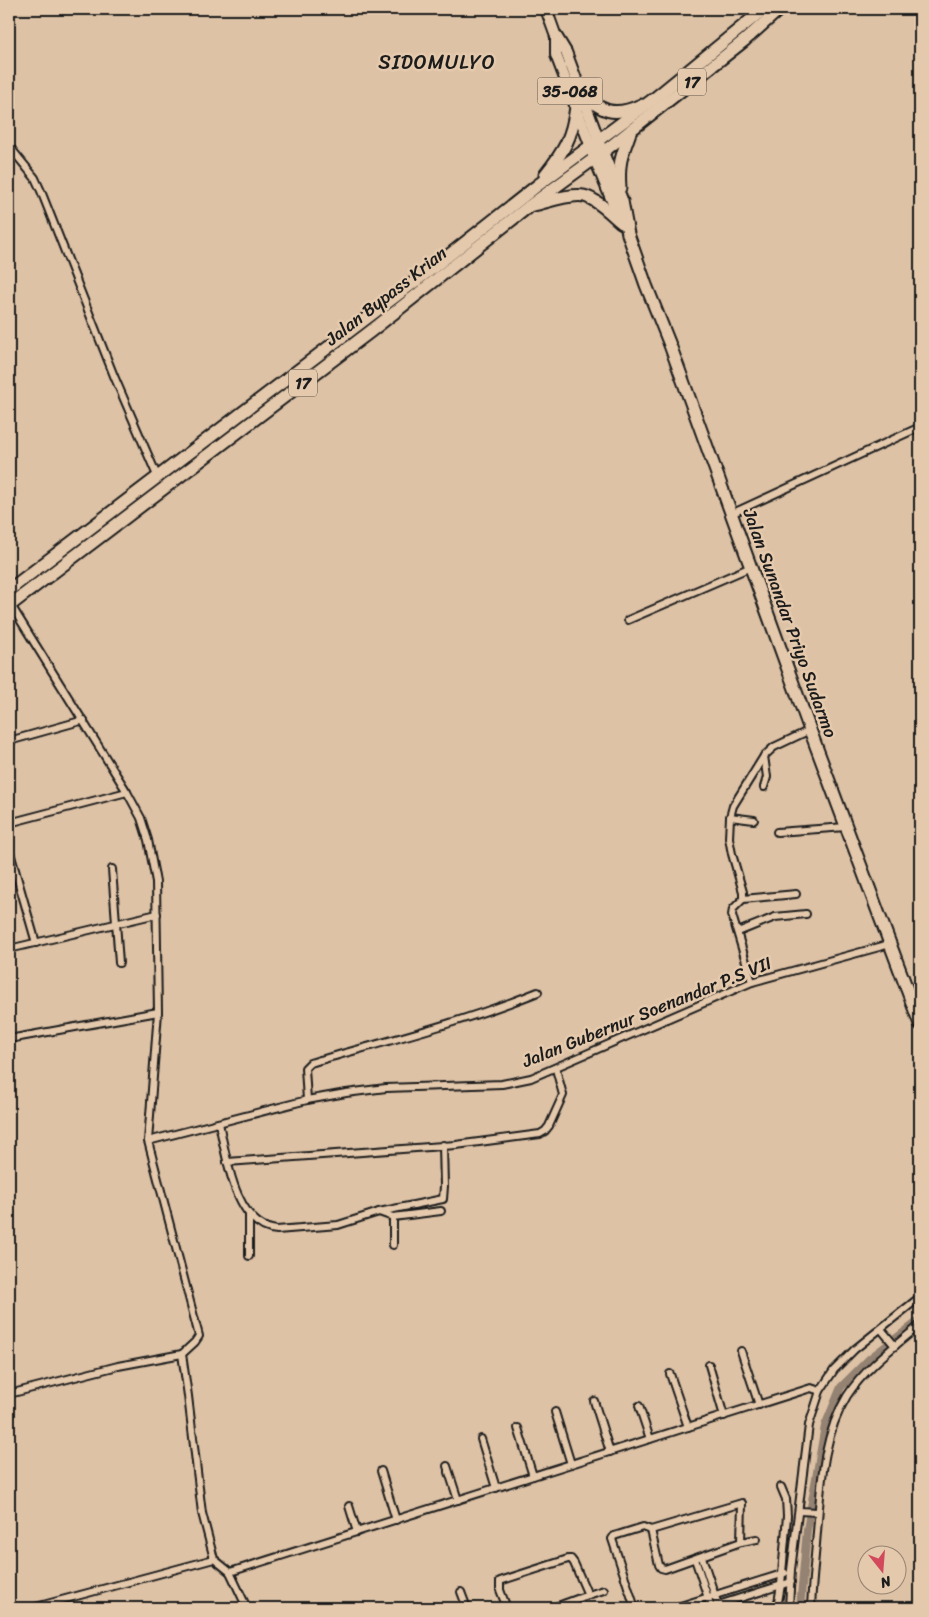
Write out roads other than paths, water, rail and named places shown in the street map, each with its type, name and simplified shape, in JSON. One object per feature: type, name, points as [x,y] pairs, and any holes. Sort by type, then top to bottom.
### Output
[{"type":"highway","name":"Jalan Bypass Krian","points":[[10,604],[363,337],[528,207],[597,150],[655,98],[764,9]]},
{"type":"highway","name":"Jalan Bypass Krian","points":[[9,590],[158,478],[538,185],[631,130],[745,40],[780,9]]},
{"type":"highway","points":[[580,92],[596,106],[608,111],[619,112],[635,108],[655,98]]},
{"type":"highway","points":[[538,185],[558,159],[572,134],[576,107]]},
{"type":"highway","points":[[622,201],[619,166],[631,130]]},
{"type":"highway","name":"Jalan Sunandar Priyo Sudarmo","points":[[597,150],[622,201],[628,234],[646,285],[670,345],[810,730],[920,1024]]},
{"type":"highway","name":"Jalan Sunandar Priyo Sudarmo","points":[[597,150],[622,223],[628,234]]},
{"type":"highway","points":[[528,207],[575,195],[583,196],[598,204],[622,223]]},
{"type":"main road","name":"Jalan Sunandar Priyo Sudarmo","points":[[546,9],[555,34],[566,52],[597,150]]},
{"type":"main road","name":"Jalan Sunandar Priyo Sudarmo","points":[[555,34],[556,55],[576,107],[597,150]]},
{"type":"street","points":[[9,146],[26,166],[41,191],[114,376],[158,478]]},
{"type":"street","points":[[731,514],[920,427]]},
{"type":"street","points":[[628,620],[751,567]]},
{"type":"street","points":[[9,1394],[118,1366],[182,1354],[196,1342],[199,1336],[148,1142],[158,1012],[156,882],[148,840],[141,818],[127,792],[84,720],[10,604]]},
{"type":"street","points":[[9,741],[84,720]]},
{"type":"street","points":[[752,982],[732,912],[743,899],[744,892],[729,838],[730,817],[733,806],[764,756],[774,747],[810,730]]},
{"type":"street","points":[[764,756],[767,777],[764,787]]},
{"type":"street","points":[[9,823],[127,792]]},
{"type":"street","points":[[730,817],[754,820]]},
{"type":"street","points":[[778,832],[846,827]]},
{"type":"street","points":[[9,849],[36,943]]},
{"type":"street","points":[[112,869],[119,963]]},
{"type":"street","points":[[743,899],[796,894]]},
{"type":"street","points":[[9,949],[157,914]]},
{"type":"street","points":[[738,932],[775,918],[806,914]]},
{"type":"street","name":"Jalan Gubernur Soenandar P.S VII","points":[[148,1142],[307,1100],[346,1093],[386,1088],[502,1084],[531,1078],[556,1069],[752,982],[890,944]]},
{"type":"street","points":[[307,1100],[305,1068],[310,1063],[460,1021],[538,992]]},
{"type":"street","points":[[9,1039],[158,1012]]},
{"type":"street","points":[[227,1162],[443,1146],[540,1134],[550,1126],[563,1095],[556,1069]]},
{"type":"street","points":[[218,1123],[237,1196],[243,1208],[250,1219],[263,1226],[277,1230],[338,1225],[379,1212],[442,1199],[444,1197],[443,1146]]},
{"type":"street","points":[[379,1212],[393,1217],[441,1211]]},
{"type":"street","points":[[393,1217],[393,1245]]},
{"type":"street","points":[[249,1256],[248,1230],[250,1219]]},
{"type":"street","points":[[789,1608],[809,1425],[820,1391],[834,1370],[855,1349],[882,1331],[920,1297]]},
{"type":"street","points":[[811,1608],[816,1512],[823,1463],[841,1407],[853,1388],[894,1344],[920,1324]]},
{"type":"street","points":[[882,1331],[894,1344]]},
{"type":"street","points":[[741,1351],[759,1404]]},
{"type":"street","points":[[182,1354],[202,1513],[206,1530],[214,1559],[230,1572],[247,1608]]},
{"type":"street","points":[[709,1365],[724,1416]]},
{"type":"street","points":[[670,1374],[688,1427]]},
{"type":"street","points":[[230,1572],[811,1388],[820,1391]]},
{"type":"street","points":[[594,1401],[610,1452]]},
{"type":"street","points":[[640,1406],[650,1439]]},
{"type":"street","points":[[555,1412],[571,1464]]},
{"type":"street","points":[[518,1428],[533,1476]]},
{"type":"street","points":[[481,1440],[496,1488]]},
{"type":"street","points":[[447,1466],[458,1500]]},
{"type":"street","points":[[381,1471],[396,1520]]},
{"type":"street","points":[[777,1608],[781,1585],[787,1506],[786,1496],[781,1487]]},
{"type":"street","points":[[635,1608],[612,1539],[614,1536],[643,1527],[651,1530],[742,1503],[741,1542]]},
{"type":"street","points":[[349,1506],[357,1532]]},
{"type":"street","points":[[800,1511],[816,1512]]},
{"type":"street","points":[[651,1530],[658,1561],[661,1568],[665,1570],[741,1542],[757,1539]]},
{"type":"street","points":[[698,1558],[714,1607],[791,1582]]},
{"type":"street","points":[[32,1608],[214,1559]]},
{"type":"street","points":[[507,1608],[498,1586],[500,1580],[568,1559],[571,1559],[574,1563],[588,1595]]},
{"type":"street","points":[[674,1608],[792,1570]]},
{"type":"street","points":[[554,1608],[604,1590]]},
{"type":"street","points":[[461,1592],[467,1608]]},
{"type":"waterway","points":[[800,1608],[807,1530],[825,1426],[841,1387],[869,1359],[920,1320]]},
{"type":"district","name":"SIDOMULYO","points":[[437,62]]}]
